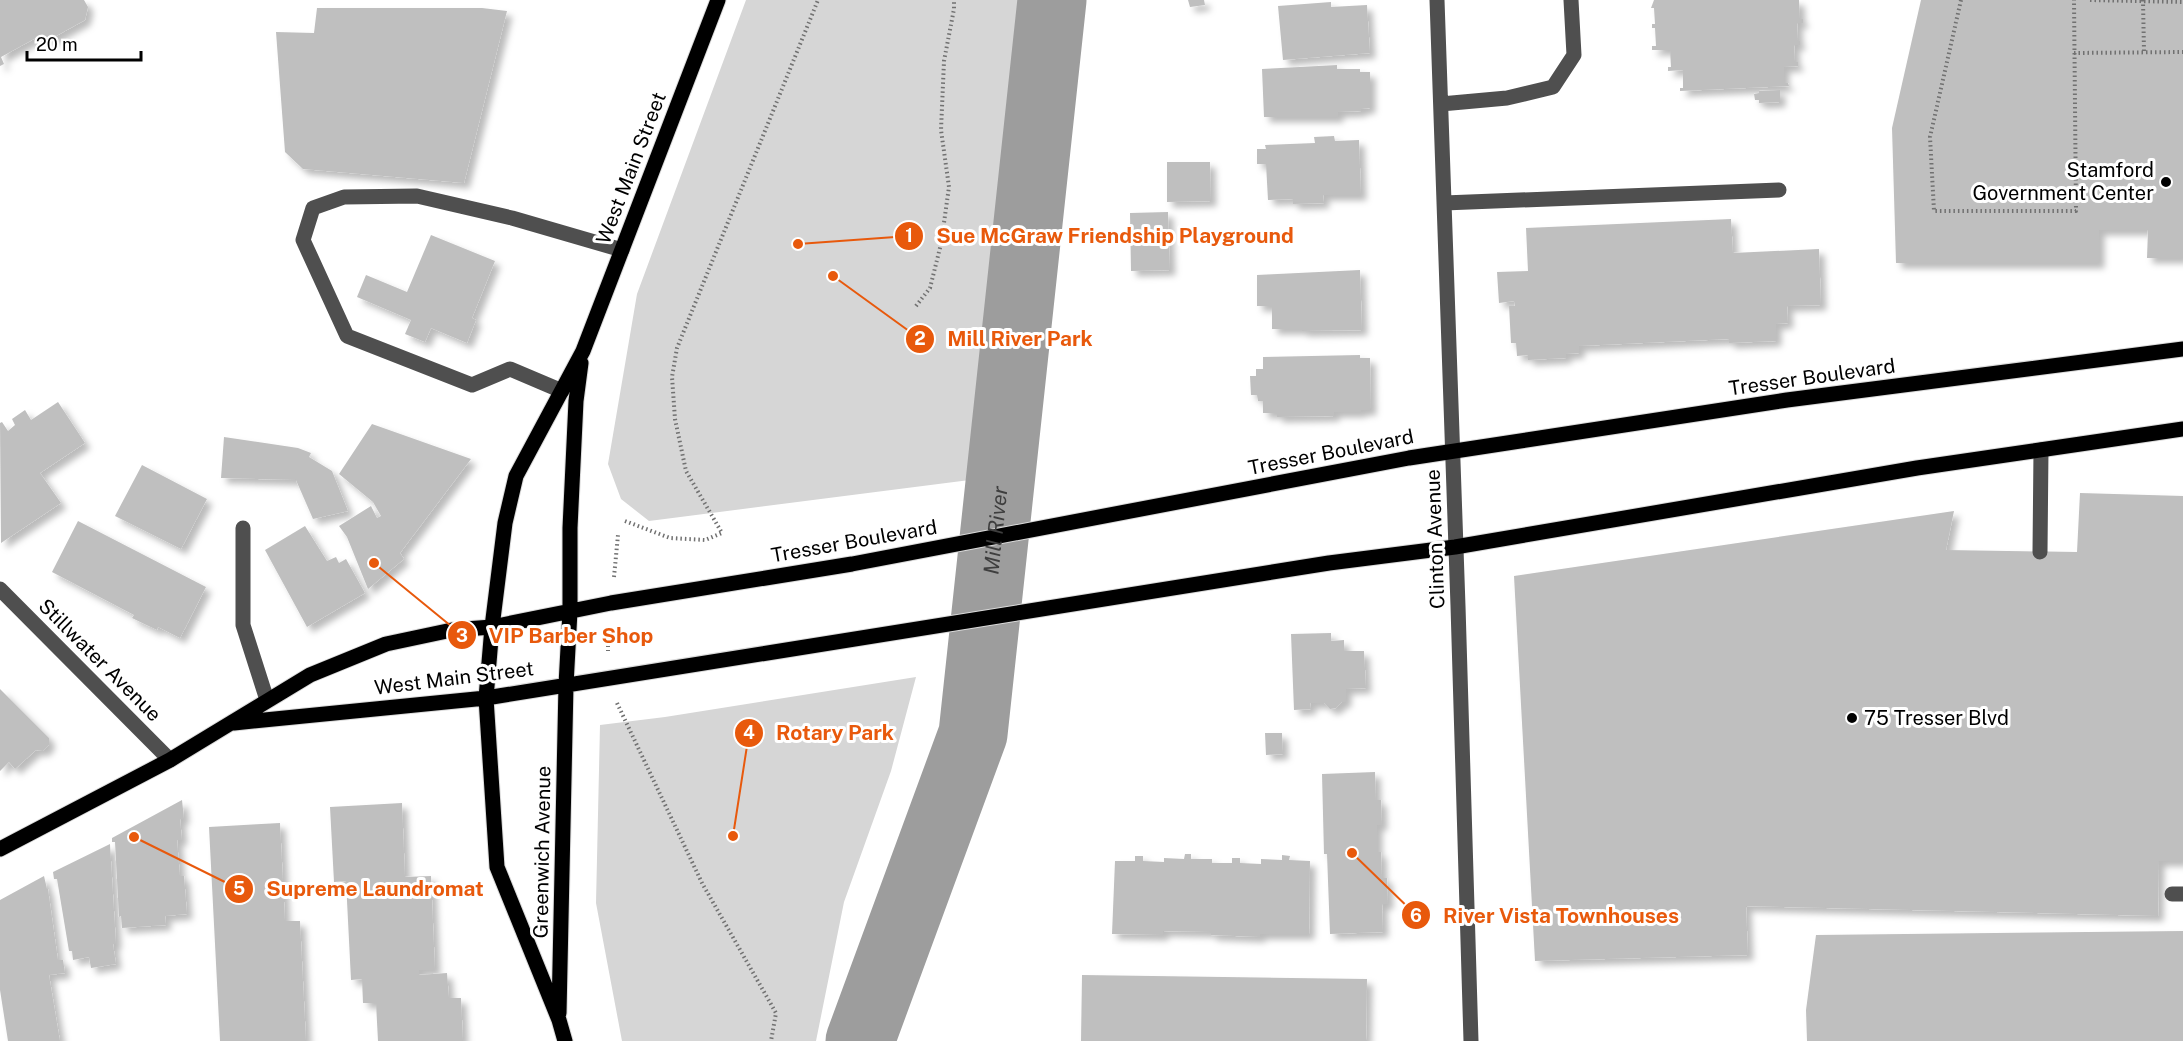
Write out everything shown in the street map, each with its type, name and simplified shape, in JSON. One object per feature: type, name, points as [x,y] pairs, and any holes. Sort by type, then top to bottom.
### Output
[{"type":"main road","name":"West Main Street","points":[[0,849],[171,760],[310,675],[386,644],[452,630],[492,627],[505,523],[516,476],[583,351],[718,0]]},
{"type":"main road","name":"Tresser Boulevard","points":[[492,627],[570,611],[852,564],[1409,458],[1787,400],[2183,349]]},
{"type":"main road","name":"West Main Street","points":[[228,724],[486,698],[566,685],[576,401],[583,351]]},
{"type":"main road","points":[[566,685],[1329,563],[1455,547],[1894,472],[2183,429]]},
{"type":"main road","name":"Greenwich Avenue","points":[[492,627],[486,698],[497,867],[559,1020],[565,1041]]},
{"type":"main road","name":"Greenwich Avenue","points":[[559,1020],[566,685]]},
{"type":"street","name":"Clinton Avenue","points":[[1437,0],[1471,1041]]},
{"type":"street","points":[[1441,104],[1507,98],[1553,87],[1575,55],[1571,0]]},
{"type":"street","points":[[1444,203],[1779,190]]},
{"type":"street","points":[[562,391],[510,369],[472,385],[347,336],[303,240],[313,207],[344,197],[417,196],[512,218],[622,250]]},
{"type":"street","points":[[2040,552],[2041,450]]},
{"type":"street","points":[[243,528],[243,625],[267,700]]},
{"type":"street","name":"Stillwater Avenue","points":[[0,589],[171,760]]},
{"type":"path","points":[[625,521],[670,538],[705,540],[722,533],[687,471],[675,419],[672,377],[677,348],[818,0]]},
{"type":"path","points":[[916,306],[930,288],[941,244],[949,187],[941,130],[944,61],[954,0]]},
{"type":"path","points":[[1961,0],[1930,137],[1934,211],[2076,211],[2074,0]]},
{"type":"path","points":[[2090,0],[2183,2]]},
{"type":"path","points":[[2143,1],[2144,52]]},
{"type":"path","points":[[2074,53],[2183,52]]},
{"type":"path","points":[[607,639],[608,648]]},
{"type":"path","points":[[615,701],[702,883],[776,1013],[771,1041]]},
{"type":"shaded area","points":[[746,0],[1052,0],[1001,476],[649,521],[621,499],[608,464],[637,294]]},
{"type":"shaded area","points":[[916,677],[891,771],[844,902],[816,1041],[622,1041],[596,903],[600,725],[665,717]]},
{"type":"building","points":[[0,0],[84,0],[88,7],[85,20],[47,41],[43,34],[1,57],[4,64],[0,66]]},
{"type":"building","points":[[1188,0],[1204,0],[1205,5],[1190,7]]},
{"type":"building","points":[[1654,0],[1799,0],[1800,19],[1803,19],[1803,23],[1797,23],[1800,45],[1794,45],[1795,62],[1798,62],[1798,66],[1784,67],[1784,83],[1788,83],[1789,86],[1680,91],[1680,88],[1683,88],[1683,70],[1668,71],[1668,67],[1671,67],[1670,50],[1652,50],[1652,46],[1656,46],[1655,28],[1652,28],[1652,24],[1655,24],[1654,8],[1651,8]]},
{"type":"building","points":[[1921,0],[2183,0],[2183,258],[2147,258],[2148,230],[2099,230],[2099,263],[1896,263],[1892,128]]},
{"type":"building","points":[[1331,2],[1331,7],[1367,5],[1370,53],[1283,60],[1278,6]]},
{"type":"building","points":[[317,8],[482,8],[507,11],[464,183],[303,169],[285,152],[276,32],[314,33]]},
{"type":"building","points":[[1337,65],[1337,69],[1360,69],[1360,72],[1370,72],[1370,108],[1361,109],[1361,111],[1338,112],[1338,117],[1264,117],[1262,69]]},
{"type":"building","points":[[1780,90],[1780,102],[1759,103],[1759,100],[1755,100],[1754,94],[1759,91]]},
{"type":"building","points":[[1334,136],[1335,141],[1359,140],[1361,195],[1323,195],[1324,203],[1293,204],[1293,199],[1268,200],[1266,164],[1257,164],[1257,149],[1266,149],[1265,145],[1315,143],[1314,137]]},
{"type":"building","points":[[1167,162],[1210,162],[1211,201],[1167,202]]},
{"type":"building","points":[[1168,212],[1170,270],[1131,271],[1130,213]]},
{"type":"building","points":[[1731,219],[1733,253],[1819,249],[1821,305],[1787,306],[1788,323],[1776,324],[1776,341],[1729,343],[1729,339],[1579,346],[1579,353],[1566,354],[1566,358],[1528,360],[1528,355],[1517,356],[1516,343],[1511,343],[1509,306],[1515,306],[1514,301],[1499,303],[1497,272],[1528,271],[1526,228]]},
{"type":"building","points":[[431,235],[495,261],[472,318],[476,320],[467,343],[431,328],[425,342],[405,334],[411,320],[357,297],[366,275],[407,292]]},
{"type":"building","points":[[1360,270],[1362,330],[1272,329],[1272,306],[1257,306],[1257,275]]},
{"type":"building","points":[[1360,355],[1360,358],[1370,358],[1371,410],[1334,412],[1334,416],[1277,417],[1277,413],[1263,413],[1263,401],[1258,401],[1257,395],[1251,395],[1250,376],[1256,376],[1256,369],[1263,369],[1263,357]]},
{"type":"building","points":[[58,402],[85,443],[40,473],[61,503],[1,543],[0,423],[2,422],[8,431],[15,425],[12,419],[25,410],[31,420]]},
{"type":"building","points":[[372,424],[471,459],[400,553],[404,559],[368,589],[347,537],[339,526],[371,506],[377,518],[381,516],[373,502],[339,474]]},
{"type":"building","points":[[224,437],[298,448],[311,453],[309,457],[332,471],[348,511],[313,519],[296,480],[221,478]]},
{"type":"building","points":[[142,465],[207,499],[181,549],[115,516]]},
{"type":"building","name":"75 Tresser Blvd","points":[[2080,493],[2183,496],[2183,861],[2159,861],[2158,916],[1746,906],[1748,955],[1535,961],[1514,576],[1954,511],[1946,550],[2077,552]]},
{"type":"building","points":[[78,521],[206,587],[180,638],[132,618],[134,615],[52,572]]},
{"type":"building","points":[[305,526],[327,561],[336,557],[339,563],[346,559],[365,593],[307,627],[265,550]]},
{"type":"building","points":[[1331,633],[1331,641],[1344,640],[1344,651],[1364,651],[1366,688],[1346,689],[1346,702],[1342,702],[1336,708],[1330,709],[1324,703],[1310,703],[1311,709],[1294,710],[1291,634]]},
{"type":"building","points":[[0,689],[49,738],[49,745],[43,751],[36,750],[15,769],[9,762],[0,771]]},
{"type":"building","points":[[1265,733],[1282,733],[1283,754],[1266,755]]},
{"type":"building","points":[[1375,772],[1376,800],[1381,800],[1382,825],[1377,825],[1377,852],[1381,852],[1382,878],[1387,878],[1388,904],[1382,904],[1383,932],[1330,934],[1327,854],[1324,854],[1322,774]]},
{"type":"building","points":[[182,800],[184,819],[180,819],[182,840],[177,840],[180,876],[184,876],[187,914],[165,916],[166,925],[122,928],[121,916],[119,917],[115,842],[112,842],[112,838]]},
{"type":"building","points":[[402,803],[405,877],[431,876],[435,970],[419,970],[419,975],[447,973],[449,998],[461,998],[463,1041],[378,1041],[376,1003],[363,1003],[362,979],[351,980],[346,881],[334,882],[330,807]]},
{"type":"building","points":[[280,823],[285,921],[300,921],[306,1041],[220,1041],[209,827]]},
{"type":"building","points":[[110,844],[116,944],[113,944],[116,964],[91,968],[89,957],[73,960],[72,951],[69,951],[57,879],[54,879],[53,872]]},
{"type":"building","points":[[1185,854],[1191,854],[1191,859],[1212,859],[1212,863],[1232,863],[1232,858],[1240,858],[1240,863],[1261,864],[1261,859],[1282,860],[1282,855],[1290,856],[1289,860],[1310,861],[1309,934],[1260,934],[1260,937],[1211,935],[1211,932],[1163,931],[1163,935],[1112,934],[1115,861],[1135,861],[1135,856],[1143,856],[1143,861],[1164,862],[1164,858],[1184,859]]},
{"type":"building","points":[[44,876],[48,889],[58,960],[63,960],[65,973],[49,975],[60,1041],[8,1041],[0,990],[0,900]]},
{"type":"building","points":[[2183,931],[2183,1041],[1807,1041],[1806,1010],[1816,935]]},
{"type":"building","points":[[1082,975],[1367,979],[1366,1041],[1081,1041]]},
{"type":"waterway","name":"Mill River","points":[[860,1041],[973,734],[1052,0]]},
{"type":"place","name":"Stamford Government Center","points":[[2166,182]]},
{"type":"place","name":"Sue McGraw Friendship Playground","points":[[798,244]]},
{"type":"place","name":"Mill River Park","points":[[833,276]]},
{"type":"place","name":"VIP Barber Shop","points":[[374,563]]},
{"type":"place","name":"75 Tresser Blvd","points":[[1852,718]]},
{"type":"place","name":"Rotary Park","points":[[733,836]]},
{"type":"place","name":"Supreme Laundromat","points":[[134,837]]},
{"type":"place","name":"River Vista Townhouses","points":[[1352,853]]}]
